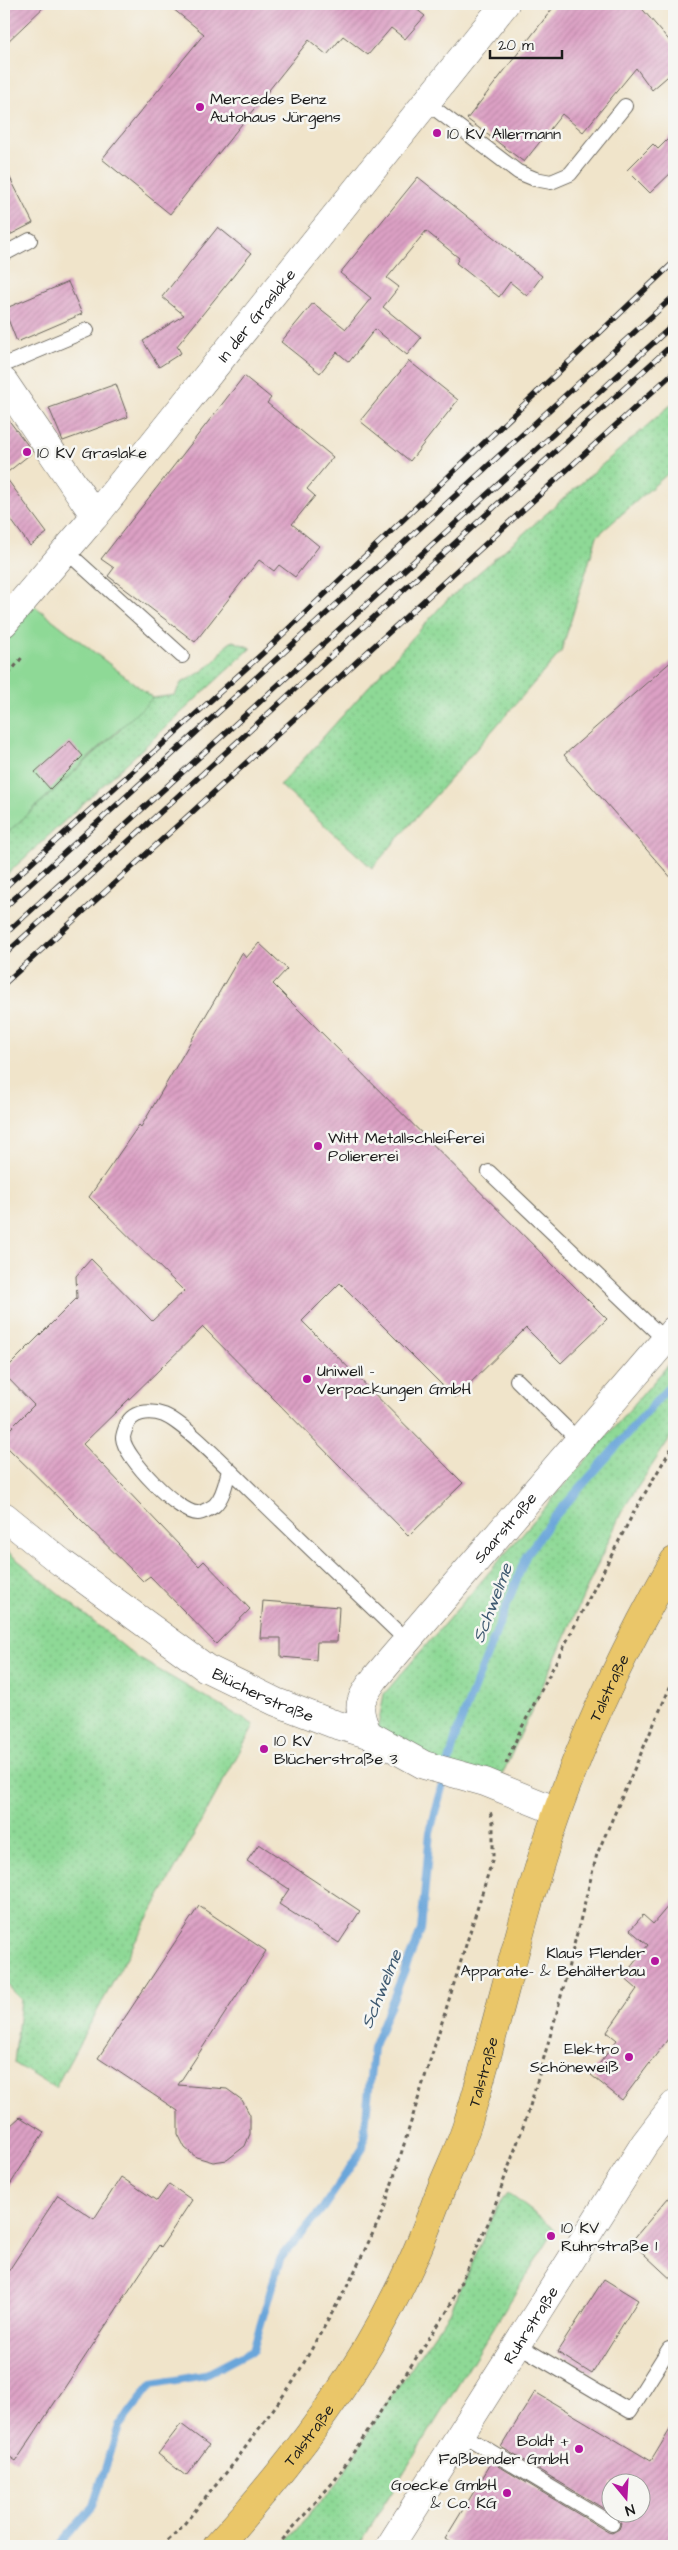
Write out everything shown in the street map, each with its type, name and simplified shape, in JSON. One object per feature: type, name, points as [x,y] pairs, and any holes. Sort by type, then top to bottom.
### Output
[{"type":"main road","name":"Talstraße","points":[[217,2546],[270,2486],[334,2399],[388,2311],[411,2264],[465,2131],[528,1903],[580,1751],[605,1697],[674,1561]]},
{"type":"street","name":"In der Graslake","points":[[4,623],[95,516],[505,4]]},
{"type":"street","points":[[4,382],[95,516]]},
{"type":"street","name":"Saarstraße","points":[[368,1734],[359,1709],[362,1697],[376,1677],[670,1335]]},
{"type":"street","name":"Blücherstraße","points":[[4,1516],[62,1563],[206,1668],[276,1702],[331,1723],[368,1734],[424,1765],[496,1786],[558,1811]]},
{"type":"street","name":"Ruhrstraße","points":[[390,2546],[645,2143],[674,2106]]},
{"type":"lane","points":[[426,102],[518,172],[535,179],[551,182],[570,174],[625,106]]},
{"type":"lane","points":[[4,254],[30,240]]},
{"type":"lane","points":[[4,365],[87,330]]},
{"type":"lane","points":[[66,551],[182,656]]},
{"type":"lane","points":[[489,1172],[670,1335]]},
{"type":"lane","points":[[517,1380],[579,1441]]},
{"type":"lane","points":[[229,1470],[223,1493],[215,1505],[199,1513],[187,1510],[152,1482],[129,1452],[123,1438],[126,1425],[135,1415],[149,1411],[166,1415],[196,1439],[229,1470],[407,1641]]},
{"type":"lane","points":[[518,2345],[630,2411],[669,2349]]},
{"type":"lane","points":[[460,2433],[612,2524]]},
{"type":"path","points":[[4,680],[24,655]]},
{"type":"path","points":[[161,2546],[180,2529],[234,2463],[293,2382],[349,2283],[382,2212],[493,1858],[493,1822],[488,1806],[519,1733],[636,1510],[674,1444]]},
{"type":"path","points":[[277,2546],[335,2480],[448,2310],[490,2220],[528,2113],[557,2012],[597,1854],[674,1678]]},
{"type":"green space","points":[[674,402],[674,468],[597,536],[561,652],[372,868],[280,785],[444,603]]},
{"type":"green space","points":[[27,600],[153,698],[4,836],[4,622]]},
{"type":"green space","points":[[46,616],[153,698],[175,695],[181,683],[209,666],[229,643],[233,641],[251,648],[4,877],[4,836],[120,730],[122,718]]},
{"type":"green space","points":[[674,1358],[674,1432],[622,1511],[498,1784],[374,1747],[384,1694]]},
{"type":"green space","points":[[4,1549],[138,1658],[254,1725],[55,2088],[14,2063],[21,2000],[4,1981]]},
{"type":"green space","points":[[508,2193],[555,2229],[358,2546],[282,2546],[339,2481],[383,2408],[450,2312],[497,2207]]},
{"type":"building","points":[[4,4],[47,4],[4,45]]},
{"type":"building","name":"Mercedes Benz Autohaus Jürgens","points":[[167,4],[410,4],[425,16],[405,39],[391,28],[368,55],[343,36],[327,55],[309,40],[170,214],[102,159],[204,34]]},
{"type":"building","points":[[556,4],[638,4],[674,46],[674,71],[652,90],[636,68],[583,132],[562,114],[524,162],[467,119]]},
{"type":"building","points":[[674,133],[674,170],[650,193],[627,170],[653,144],[658,149]]},
{"type":"building","points":[[4,166],[33,223],[4,238]]},
{"type":"building","points":[[418,177],[542,276],[527,296],[510,282],[499,297],[456,263],[459,258],[426,231],[387,278],[399,287],[383,307],[421,338],[407,355],[375,329],[349,362],[337,352],[320,373],[281,342],[313,303],[346,329],[371,298],[340,273]]},
{"type":"building","points":[[218,227],[251,254],[177,346],[181,353],[159,367],[143,341],[184,315],[162,297]]},
{"type":"building","points":[[68,282],[82,314],[17,342],[4,309]]},
{"type":"building","points":[[409,361],[458,400],[410,461],[360,421]]},
{"type":"building","points":[[244,376],[271,398],[267,403],[333,457],[307,489],[315,496],[292,524],[319,546],[295,577],[279,565],[274,571],[259,560],[195,642],[108,576],[114,568],[101,559]]},
{"type":"building","points":[[116,384],[128,417],[63,441],[49,408]]},
{"type":"building","points":[[4,414],[33,452],[4,475]]},
{"type":"building","points":[[4,475],[47,533],[30,546],[4,510]]},
{"type":"building","points":[[674,659],[674,881],[564,755]]},
{"type":"building","points":[[70,741],[83,756],[50,789],[35,772]]},
{"type":"building","points":[[259,943],[287,969],[273,984],[607,1319],[561,1363],[526,1328],[455,1398],[340,1283],[302,1321],[463,1483],[409,1536],[203,1327],[83,1444],[199,1566],[204,1561],[250,1609],[216,1644],[150,1576],[143,1581],[4,1444],[4,1435],[34,1405],[4,1374],[4,1371],[77,1298],[76,1276],[91,1259],[152,1321],[184,1291],[89,1197],[139,1125],[141,1127],[242,953],[246,958]]},
{"type":"building","points":[[263,1601],[339,1607],[337,1642],[317,1642],[316,1660],[281,1657],[281,1638],[260,1638]]},
{"type":"building","points":[[259,1844],[360,1911],[339,1943],[279,1904],[289,1889],[247,1861]]},
{"type":"building","points":[[674,1899],[674,2031],[622,2100],[591,2075],[617,2040],[607,2032],[637,1989],[623,1977],[648,1945],[630,1930],[643,1915],[653,1924]]},
{"type":"building","points":[[199,1906],[266,1951],[178,2085],[227,2089],[242,2100],[250,2115],[250,2134],[245,2146],[227,2160],[213,2162],[196,2157],[185,2148],[178,2134],[178,2111],[98,2058]]},
{"type":"building","points":[[20,2117],[44,2132],[4,2194],[4,2127],[10,2126]]},
{"type":"building","points":[[121,2177],[157,2201],[169,2184],[192,2200],[161,2247],[159,2245],[16,2461],[4,2453],[4,2278],[58,2195],[94,2219]]},
{"type":"building","points":[[674,2191],[674,2282],[631,2242]]},
{"type":"building","points":[[604,2279],[638,2300],[592,2374],[557,2352]]},
{"type":"building","points":[[535,2392],[651,2461],[674,2423],[674,2546],[457,2546],[445,2539],[492,2462],[612,2533],[619,2529],[620,2522],[650,2522],[650,2472],[600,2472],[600,2506],[501,2447]]},
{"type":"building","points":[[181,2424],[209,2445],[186,2476],[158,2454]]},
{"type":"waterway","name":"Schwelme","points":[[59,2546],[93,2506],[119,2426],[152,2384],[205,2375],[253,2350],[280,2259],[323,2208],[363,2148],[373,2048],[421,1930],[430,1832],[457,1732],[526,1556],[549,1523],[674,1381]]},
{"type":"railway","points":[[4,888],[263,653],[674,262]]},
{"type":"railway","points":[[4,908],[674,296]]},
{"type":"railway","points":[[4,935],[674,324]]},
{"type":"railway","points":[[4,955],[674,343]]},
{"type":"railway","points":[[4,984],[674,372]]},
{"type":"place","name":"Mercedes Benz Autohaus Jürgens","points":[[200,107]]},
{"type":"place","name":"10 KV Allermann","points":[[437,133]]},
{"type":"place","name":"10 KV Graslake","points":[[27,452]]},
{"type":"place","name":"Witt Metallschleiferei Poliererei","points":[[318,1146]]},
{"type":"place","name":"Uniwell - Verpackungen GmbH","points":[[307,1379]]},
{"type":"place","name":"10 KV Blücherstraße 3","points":[[264,1749]]},
{"type":"place","name":"Klaus Flender Apparate- & Behälterbau","points":[[655,1961]]},
{"type":"place","name":"Elektro Schöneweiß","points":[[629,2057]]},
{"type":"place","name":"10 KV Ruhrstraße 1","points":[[551,2236]]},
{"type":"place","name":"Boldt + Faßbender GmbH","points":[[579,2449]]},
{"type":"place","name":"Goecke GmbH & Co. KG","points":[[507,2493]]}]
